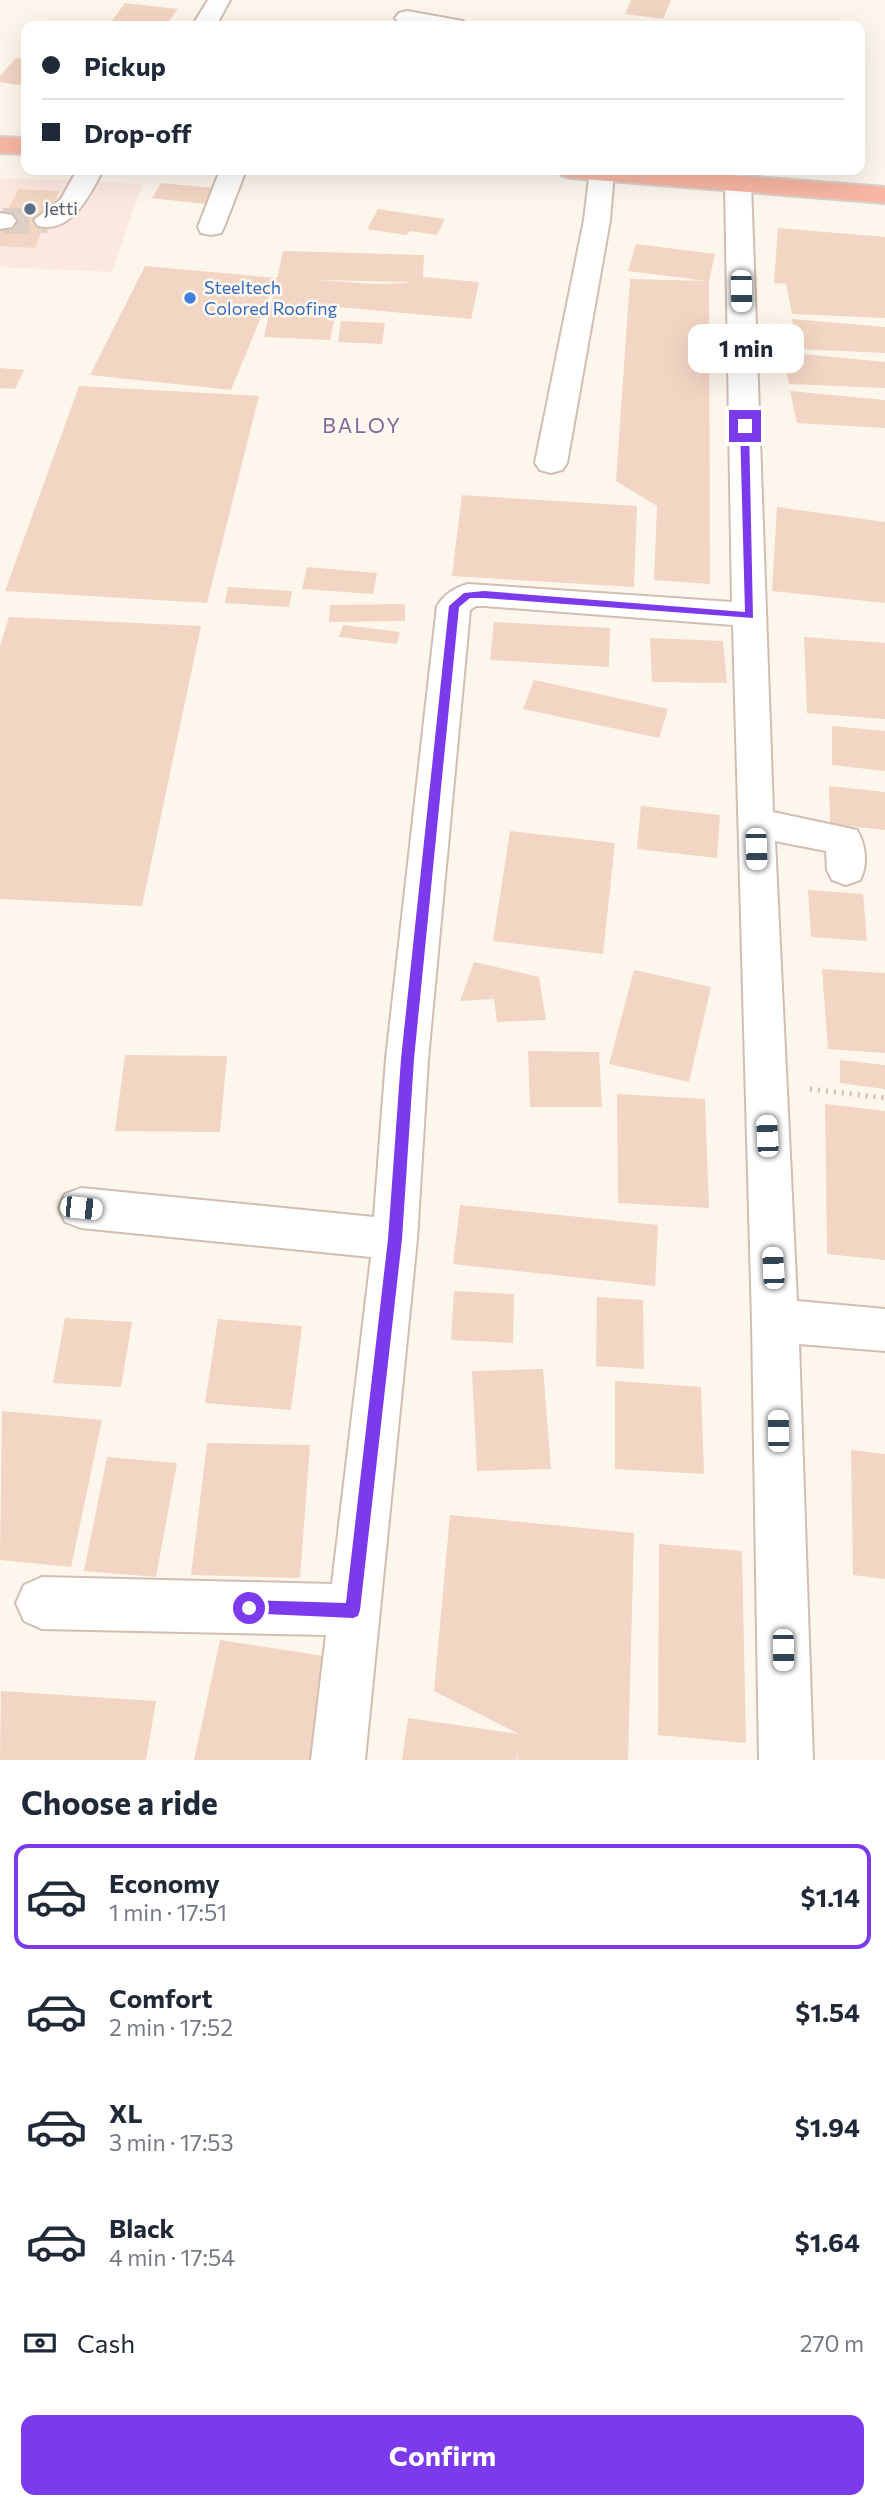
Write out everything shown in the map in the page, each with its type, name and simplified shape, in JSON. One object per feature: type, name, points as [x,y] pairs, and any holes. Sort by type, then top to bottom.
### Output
[{"type":"highway","points":[[0,145],[21,146]]},
{"type":"highway","points":[[638,175],[885,195]]},
{"type":"street","points":[[207,21],[219,0]]},
{"type":"street","points":[[407,18],[425,21]]},
{"type":"street","points":[[47,220],[71,204],[87,175]]},
{"type":"street","points":[[211,227],[231,175]]},
{"type":"street","points":[[551,463],[597,220],[601,175]]},
{"type":"street","points":[[738,183],[755,823],[775,1321],[786,1760]]},
{"type":"street","points":[[338,1760],[395,1239],[408,1059],[454,606],[468,595],[484,595],[750,615]]},
{"type":"street","points":[[755,823],[844,840],[846,870]]},
{"type":"street","points":[[81,1208],[395,1239]]},
{"type":"street","points":[[775,1321],[885,1330]]},
{"type":"street","points":[[42,1604],[353,1610]]},
{"type":"path","points":[[764,1083],[885,1098]]},
{"type":"shaded area","points":[[0,178],[142,184],[112,272],[0,267]]},
{"type":"building","points":[[631,0],[671,0],[663,19],[625,14]]},
{"type":"building","points":[[125,3],[178,9],[169,21],[112,21]]},
{"type":"building","points":[[16,58],[21,59],[21,85],[0,82],[0,76]]},
{"type":"building","points":[[161,183],[213,188],[205,204],[152,198]]},
{"type":"building","name":"Jetti","points":[[18,189],[59,191],[35,248],[0,246],[0,228]]},
{"type":"building","points":[[378,209],[445,219],[437,235],[410,231],[406,235],[367,229]]},
{"type":"building","points":[[778,228],[885,237],[885,318],[792,314],[786,284],[774,283]]},
{"type":"building","points":[[636,244],[715,254],[709,281],[710,584],[654,580],[657,506],[616,481],[630,279],[707,281],[628,271]]},
{"type":"building","points":[[283,251],[424,255],[423,277],[479,282],[471,319],[337,307],[330,340],[264,337]],"holes":[[[317,280],[407,282],[375,284]]]},
{"type":"building","points":[[145,266],[277,278],[231,390],[90,375]]},
{"type":"building","points":[[792,319],[885,327],[885,353],[798,349]]},
{"type":"building","points":[[341,321],[385,323],[382,344],[338,342]]},
{"type":"building","points":[[783,352],[885,362],[885,388],[789,384]]},
{"type":"building","points":[[0,368],[24,370],[15,389],[0,388]]},
{"type":"building","points":[[79,386],[259,396],[207,603],[5,591]]},
{"type":"building","points":[[790,391],[885,400],[885,428],[797,423]]},
{"type":"building","points":[[462,495],[637,506],[634,587],[452,576]]},
{"type":"building","points":[[777,507],[885,522],[885,603],[772,591]]},
{"type":"building","points":[[307,567],[377,573],[373,594],[302,589]]},
{"type":"building","points":[[228,587],[292,591],[289,607],[225,603]]},
{"type":"building","points":[[405,604],[405,621],[329,622],[330,605]]},
{"type":"building","points":[[9,617],[201,626],[142,906],[0,899],[0,646]]},
{"type":"building","points":[[494,622],[610,628],[609,667],[490,660]]},
{"type":"building","points":[[343,625],[400,632],[397,644],[339,637]]},
{"type":"building","points":[[804,637],[885,643],[885,719],[807,713]]},
{"type":"building","points":[[650,638],[723,641],[727,683],[652,682]]},
{"type":"building","points":[[534,680],[668,709],[659,738],[523,709]]},
{"type":"building","points":[[832,726],[885,731],[885,771],[832,765]]},
{"type":"building","points":[[829,786],[885,792],[885,830],[830,824]]},
{"type":"building","points":[[641,806],[720,815],[717,858],[637,849]]},
{"type":"building","points":[[510,831],[615,843],[603,954],[493,941]]},
{"type":"building","points":[[808,890],[863,894],[867,941],[811,937]]},
{"type":"building","points":[[474,962],[539,977],[546,1020],[497,1022],[494,999],[460,1001]]},
{"type":"building","points":[[822,969],[885,973],[885,1053],[828,1049]]},
{"type":"building","points":[[634,970],[711,987],[689,1082],[609,1064]]},
{"type":"building","points":[[528,1051],[599,1052],[602,1107],[530,1107]]},
{"type":"building","points":[[125,1055],[227,1056],[220,1132],[115,1131]]},
{"type":"building","points":[[840,1060],[885,1065],[885,1089],[840,1083]]},
{"type":"building","points":[[617,1094],[705,1099],[709,1208],[618,1203]]},
{"type":"building","points":[[825,1104],[885,1111],[885,1260],[827,1254]]},
{"type":"building","points":[[460,1205],[658,1225],[655,1286],[453,1264]]},
{"type":"building","points":[[454,1291],[514,1294],[513,1343],[451,1340]]},
{"type":"building","points":[[597,1297],[643,1300],[644,1369],[596,1366]]},
{"type":"building","points":[[65,1318],[132,1322],[121,1387],[53,1383]]},
{"type":"building","points":[[218,1319],[302,1326],[291,1410],[205,1403]]},
{"type":"building","points":[[543,1369],[551,1469],[477,1471],[472,1371]]},
{"type":"building","points":[[615,1381],[701,1387],[704,1474],[615,1469]]},
{"type":"building","points":[[2,1411],[102,1420],[71,1567],[0,1560]]},
{"type":"building","points":[[207,1443],[310,1445],[300,1578],[191,1575]]},
{"type":"building","points":[[851,1450],[885,1454],[885,1579],[853,1575]]},
{"type":"building","points":[[107,1457],[177,1463],[156,1577],[84,1571]]},
{"type":"building","points":[[450,1515],[634,1533],[628,1760],[518,1760],[518,1752],[517,1760],[402,1760],[408,1718],[519,1734],[434,1691]]},
{"type":"building","points":[[659,1544],[742,1551],[746,1743],[658,1735]]},
{"type":"building","points":[[220,1640],[330,1657],[313,1760],[194,1760]]},
{"type":"building","points":[[1,1691],[156,1701],[146,1760],[0,1760]]},
{"type":"tunnel","points":[[3,221],[47,220]]},
{"type":"place","name":"Jetti","points":[[30,209]]},
{"type":"place","name":"Steeltech Colored Roofing","points":[[190,298]]},
{"type":"district","name":"BALOY","points":[[362,426]]},
{"type":"route","points":[[249,1608],[353,1610],[395,1239],[408,1059],[454,606],[468,595],[484,595],[750,615],[745,426]]}]
